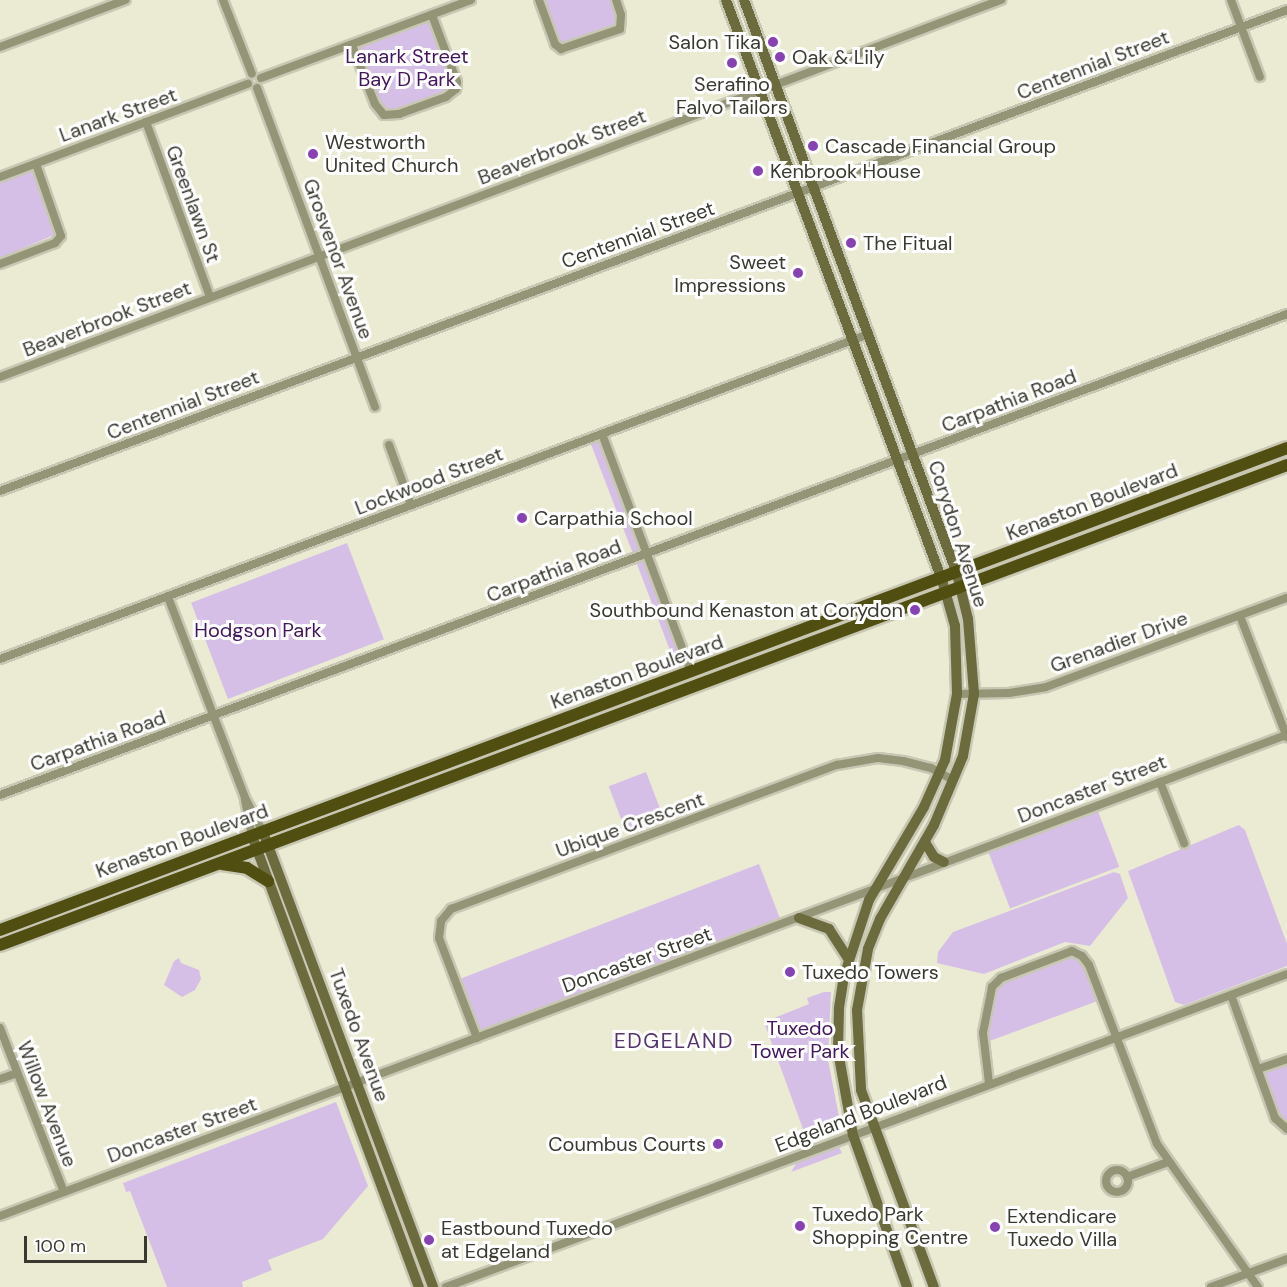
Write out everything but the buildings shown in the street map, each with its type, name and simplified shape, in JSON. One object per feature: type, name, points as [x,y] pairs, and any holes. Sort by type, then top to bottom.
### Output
[{"type":"main road","name":"Corydon Avenue","points":[[726,0],[944,586],[955,626],[957,694],[940,772],[902,845],[874,889],[849,960],[839,1009],[838,1051],[853,1136],[907,1287]]},
{"type":"main road","name":"Corydon Avenue","points":[[744,0],[959,580],[968,619],[974,694],[963,756],[925,842],[902,878],[879,922],[868,949],[857,1010],[861,1090],[934,1287]]},
{"type":"main road","name":"Kenaston Boulevard","points":[[0,945],[944,586],[1287,448]]},
{"type":"main road","name":"Kenaston Boulevard","points":[[959,580],[1287,465]]},
{"type":"main road","name":"Kenaston Boulevard","points":[[0,930],[691,672],[944,586]]},
{"type":"main road","name":"Tuxedo Avenue","points":[[258,834],[269,844],[434,1287]]},
{"type":"main road","name":"Tuxedo Avenue","points":[[258,834],[256,849],[419,1287]]},
{"type":"main road","points":[[925,842],[934,857],[944,862]]},
{"type":"main road","points":[[902,845],[917,854]]},
{"type":"main road","points":[[218,864],[247,868],[268,880]]},
{"type":"main road","points":[[863,915],[879,922]]},
{"type":"main road","points":[[799,918],[829,929],[849,960]]},
{"type":"street","points":[[0,47],[125,0]]},
{"type":"street","points":[[223,0],[252,74],[248,84],[257,88],[261,78]]},
{"type":"street","points":[[252,74],[261,78],[471,0]]},
{"type":"street","points":[[539,0],[555,44],[561,49],[620,29],[621,15],[616,0]]},
{"type":"street","name":"Beaverbrook Street","points":[[0,377],[1001,0]]},
{"type":"street","points":[[1231,0],[1260,77]]},
{"type":"street","name":"Centennial Street","points":[[0,491],[1287,10]]},
{"type":"street","points":[[352,45],[375,104],[384,115],[446,97],[456,89],[457,82],[432,15]]},
{"type":"street","name":"Lanark Street","points":[[0,177],[248,84]]},
{"type":"street","name":"Grosvenor Avenue","points":[[257,88],[375,407]]},
{"type":"street","name":"Greenlawn St","points":[[146,122],[210,297]]},
{"type":"street","points":[[0,264],[55,243],[61,236],[36,164]]},
{"type":"street","name":"Carpathia Road","points":[[0,795],[1287,314]]},
{"type":"street","name":"Lockwood Street","points":[[0,659],[869,334]]},
{"type":"street","points":[[603,434],[691,672]]},
{"type":"street","points":[[389,445],[411,506]]},
{"type":"street","name":"Tuxedo Avenue","points":[[168,597],[258,834]]},
{"type":"street","name":"Grenadier Drive","points":[[957,694],[1046,687],[1287,598]]},
{"type":"street","points":[[1240,616],[1286,736]]},
{"type":"street","name":"Doncaster Street","points":[[0,1216],[1286,736]]},
{"type":"street","name":"Ubique Crescent","points":[[477,1038],[439,938],[441,921],[451,909],[837,765],[878,758],[903,761],[940,772],[953,780]]},
{"type":"street","points":[[1160,782],[1184,843]]},
{"type":"street","points":[[989,1083],[983,1033],[992,987],[1001,978],[1072,951],[1089,965],[1157,1144],[1258,1287]]},
{"type":"street","name":"Edgeland Boulevard","points":[[446,1287],[1287,974]]},
{"type":"street","points":[[1230,995],[1275,1118],[1287,1129]]},
{"type":"street","name":"Willow Avenue","points":[[0,1028],[64,1192]]},
{"type":"street","points":[[1258,1069],[1287,1059]]},
{"type":"street","points":[[0,1079],[17,1073]]},
{"type":"street","points":[[1127,1177],[1168,1162]]},
{"type":"street","points":[[1211,1287],[1287,1259]]},
{"type":"green space","points":[[539,0],[616,0],[620,29],[561,49]]},
{"type":"green space","name":"Lanark Street Bay D Park","points":[[432,15],[455,75],[451,94],[384,115],[352,45]]},
{"type":"green space","points":[[33,169],[54,235],[0,258],[0,181]]},
{"type":"green space","points":[[602,434],[693,671],[680,676],[589,439]]},
{"type":"green space","name":"Hodgson Park","points":[[347,543],[384,639],[228,699],[191,603]]},
{"type":"green space","points":[[646,772],[663,817],[626,831],[609,786]]},
{"type":"green space","points":[[1096,806],[1119,867],[1010,909],[987,848]]},
{"type":"green space","points":[[1239,825],[1245,830],[1287,944],[1287,966],[1184,1005],[1175,1002],[1128,871]]},
{"type":"green space","points":[[759,864],[781,920],[480,1035],[458,979]]},
{"type":"green space","points":[[1114,872],[1120,874],[1128,898],[1090,946],[1065,942],[984,974],[937,963],[938,952],[953,932]]},
{"type":"green space","points":[[1072,951],[1082,956],[1103,999],[984,1043],[986,1005],[1001,978]]},
{"type":"green space","points":[[179,958],[181,963],[199,970],[201,979],[195,990],[182,997],[164,985],[174,961]]},
{"type":"green space","name":"Tuxedo Tower Park","points":[[831,992],[828,1060],[841,1127],[807,1140],[764,1022],[809,1004],[807,998]]},
{"type":"green space","points":[[1287,1059],[1287,1129],[1280,1126],[1259,1069]]},
{"type":"green space","points":[[336,1102],[368,1186],[323,1239],[268,1260],[272,1270],[242,1282],[243,1287],[167,1287],[130,1191],[126,1192],[123,1183]]},
{"type":"green space","points":[[838,1145],[842,1153],[791,1172],[797,1162]]},
{"type":"place","name":"Salon Tika","points":[[773,42]]},
{"type":"place","name":"Oak & Lily","points":[[780,57]]},
{"type":"place","name":"Serafino Falvo Tailors","points":[[732,63]]},
{"type":"place","name":"Cascade Financial Group","points":[[813,146]]},
{"type":"place","name":"Westworth United Church","points":[[313,154]]},
{"type":"place","name":"Kenbrook House","points":[[758,171]]},
{"type":"place","name":"The Fitual","points":[[851,243]]},
{"type":"place","name":"Sweet Impressions","points":[[798,273]]},
{"type":"place","name":"Carpathia School","points":[[522,518]]},
{"type":"place","name":"Southbound Kenaston at Corydon","points":[[915,610]]},
{"type":"place","name":"Tuxedo Towers","points":[[790,972]]},
{"type":"place","name":"Coumbus Courts","points":[[718,1144]]},
{"type":"place","name":"Tuxedo Park Shopping Centre","points":[[800,1226]]},
{"type":"place","name":"Extendicare Tuxedo Villa","points":[[995,1227]]},
{"type":"place","name":"Eastbound Tuxedo at Edgeland","points":[[429,1240]]},
{"type":"district","name":"EDGELAND","points":[[674,1041]]}]
